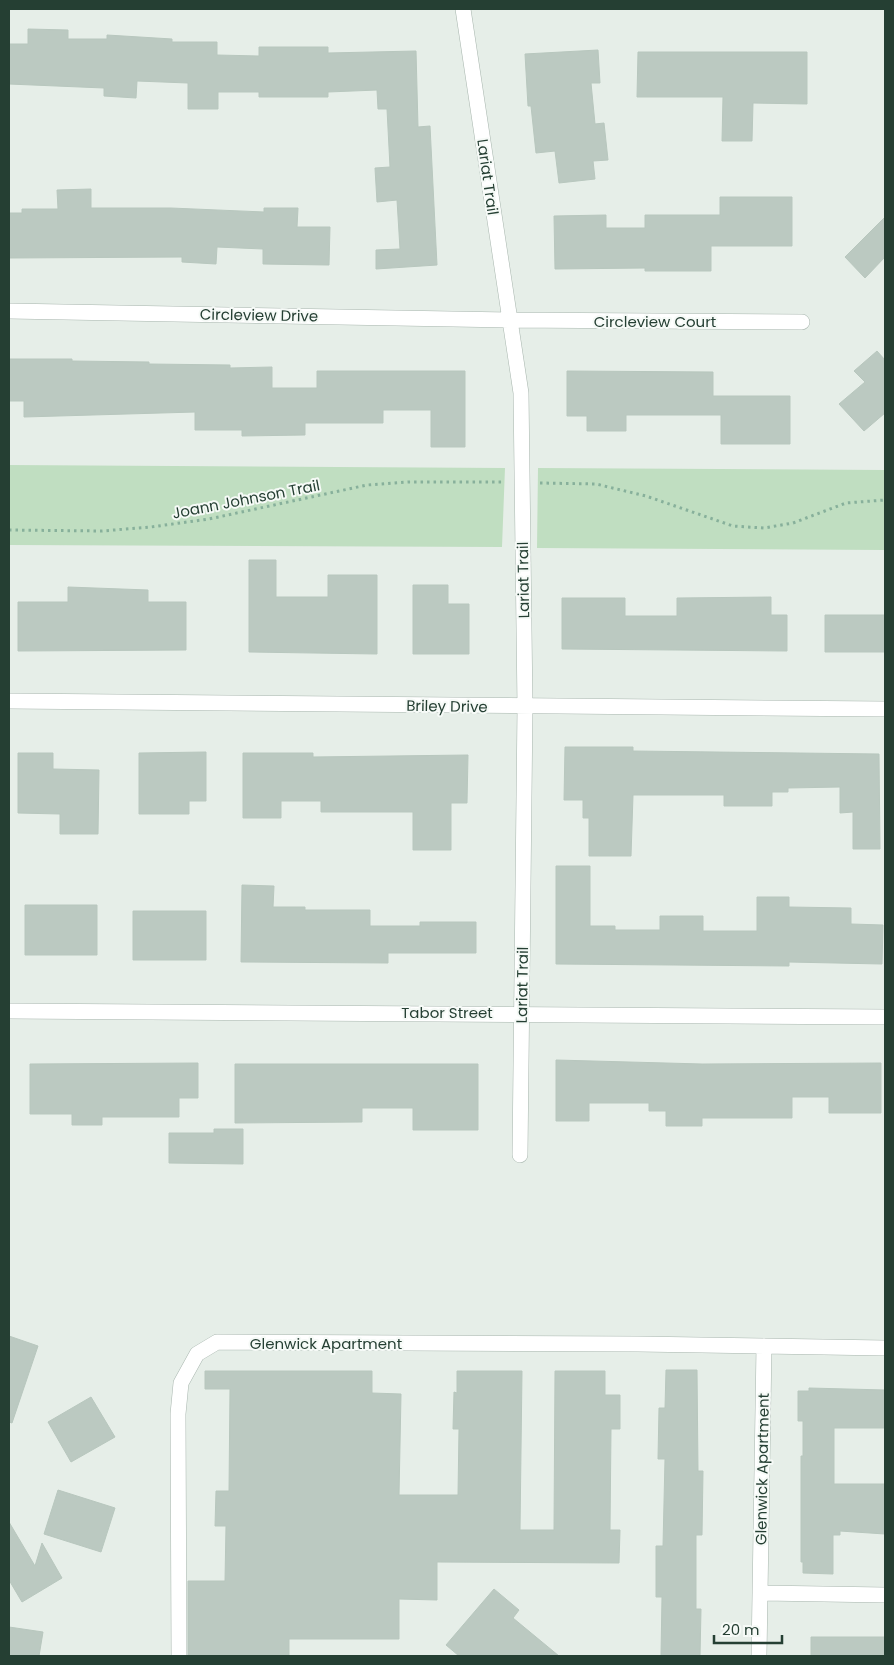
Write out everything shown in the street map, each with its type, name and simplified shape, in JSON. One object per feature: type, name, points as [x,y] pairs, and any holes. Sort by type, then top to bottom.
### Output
[{"type":"street","name":"Lariat Trail","points":[[463,9],[521,393],[525,707],[520,1155]]},
{"type":"street","name":"Circleview Drive","points":[[9,310],[509,320]]},
{"type":"street","name":"Circleview Court","points":[[509,320],[802,322]]},
{"type":"street","name":"Briley Drive","points":[[9,701],[885,709]]},
{"type":"street","name":"Tabor Street","points":[[9,1011],[521,1013],[885,1017]]},
{"type":"street","name":"Glenwick Apartment","points":[[180,1656],[178,1414],[181,1383],[197,1354],[217,1342],[885,1348]]},
{"type":"street","name":"Glenwick Apartment","points":[[759,1656],[764,1346]]},
{"type":"street","points":[[760,1593],[885,1596]]},
{"type":"path","name":"Joann Johnson Trail","points":[[9,530],[102,531],[151,528],[209,519],[367,485],[408,482],[487,482]]},
{"type":"path","points":[[550,483],[596,484],[646,496],[733,526],[764,528],[793,523],[846,503],[885,500]]},
{"type":"green space","points":[[9,465],[505,468],[502,547],[9,545]]},
{"type":"green space","points":[[538,468],[885,470],[885,550],[537,548]]},
{"type":"building","points":[[28,29],[68,30],[68,39],[107,39],[107,35],[172,39],[172,42],[217,42],[217,55],[259,56],[259,47],[328,47],[328,53],[416,51],[418,127],[430,126],[437,265],[376,269],[376,250],[400,249],[397,200],[377,202],[375,168],[390,167],[387,109],[378,109],[377,90],[328,92],[328,97],[259,97],[259,92],[218,92],[218,109],[188,109],[188,83],[137,81],[136,98],[104,96],[104,88],[9,84],[9,44],[28,44]]},
{"type":"building","points":[[598,50],[600,83],[591,83],[595,124],[604,123],[608,160],[593,161],[595,179],[559,183],[555,151],[536,153],[531,106],[528,106],[525,54]]},
{"type":"building","points":[[638,52],[807,52],[807,104],[753,103],[752,141],[722,141],[723,97],[637,97]]},
{"type":"building","points":[[91,189],[91,208],[171,208],[264,212],[264,208],[298,208],[297,227],[330,227],[329,265],[263,264],[263,249],[217,247],[216,264],[182,262],[182,257],[9,258],[9,213],[22,213],[22,209],[58,209],[57,190]]},
{"type":"building","points":[[720,197],[792,197],[792,246],[711,246],[711,271],[645,271],[645,268],[555,269],[554,216],[606,215],[606,228],[645,228],[645,215],[720,215]]},
{"type":"building","points":[[885,217],[885,257],[865,278],[845,257]]},
{"type":"building","points":[[877,351],[885,360],[885,413],[864,431],[839,404],[865,382],[854,371]]},
{"type":"building","points":[[9,359],[72,359],[72,361],[149,362],[149,364],[230,365],[230,368],[272,367],[272,388],[317,388],[317,371],[465,371],[465,447],[431,447],[431,410],[383,410],[383,423],[305,423],[305,435],[242,436],[242,430],[195,430],[195,412],[24,417],[24,401],[9,401]]},
{"type":"building","points":[[567,371],[713,372],[713,396],[790,396],[790,444],[721,444],[721,415],[626,415],[626,431],[587,431],[587,416],[567,416]]},
{"type":"building","points":[[249,560],[276,560],[276,597],[328,597],[328,575],[377,575],[377,654],[249,652]]},
{"type":"building","points":[[413,585],[448,585],[448,604],[469,604],[469,654],[413,654]]},
{"type":"building","points":[[68,587],[148,590],[148,602],[186,602],[186,650],[18,651],[18,602],[68,602]]},
{"type":"building","points":[[771,597],[771,615],[787,615],[787,651],[562,649],[562,598],[625,598],[625,616],[677,616],[677,598]]},
{"type":"building","points":[[825,615],[885,615],[885,652],[825,652]]},
{"type":"building","points":[[565,747],[633,747],[633,751],[879,754],[880,849],[853,849],[853,812],[840,813],[840,787],[788,788],[788,792],[772,792],[772,806],[724,806],[724,795],[633,795],[631,856],[589,856],[589,818],[583,818],[583,800],[564,800]]},
{"type":"building","points":[[206,752],[206,801],[189,801],[189,814],[139,814],[139,753]]},
{"type":"building","points":[[18,753],[53,753],[53,769],[99,770],[98,834],[60,834],[60,814],[18,813]]},
{"type":"building","points":[[243,753],[313,753],[313,757],[468,755],[467,803],[451,803],[451,850],[413,850],[413,812],[321,812],[321,801],[281,801],[281,818],[243,818]]},
{"type":"building","points":[[556,866],[590,866],[590,926],[615,926],[615,930],[660,930],[660,916],[703,916],[703,931],[757,931],[757,897],[789,897],[789,907],[851,908],[851,924],[883,925],[882,964],[789,962],[789,966],[556,964]]},
{"type":"building","points":[[242,885],[274,886],[273,907],[305,907],[305,910],[370,910],[370,926],[420,926],[420,922],[476,922],[476,953],[388,953],[388,963],[241,962]]},
{"type":"building","points":[[25,905],[97,905],[97,955],[25,955]]},
{"type":"building","points":[[133,911],[206,911],[206,960],[133,960]]},
{"type":"building","points":[[556,1060],[702,1064],[881,1063],[881,1113],[829,1113],[829,1097],[792,1097],[792,1118],[702,1118],[702,1126],[666,1126],[666,1111],[649,1111],[649,1103],[589,1103],[589,1121],[556,1121]]},
{"type":"building","points":[[198,1063],[198,1098],[179,1098],[179,1117],[102,1117],[102,1125],[72,1125],[72,1114],[30,1114],[30,1064]]},
{"type":"building","points":[[235,1064],[478,1064],[478,1130],[413,1130],[413,1108],[362,1108],[362,1122],[235,1123]]},
{"type":"building","points":[[214,1129],[243,1129],[243,1164],[169,1163],[169,1133],[214,1133]]},
{"type":"building","points":[[9,1336],[38,1346],[12,1423],[9,1422]]},
{"type":"building","points":[[666,1370],[697,1370],[698,1471],[703,1471],[702,1535],[696,1535],[696,1609],[701,1609],[700,1656],[661,1656],[662,1597],[656,1597],[656,1546],[663,1546],[665,1459],[658,1459],[659,1408],[665,1408]]},
{"type":"building","points":[[205,1371],[372,1371],[372,1393],[401,1394],[399,1495],[458,1495],[459,1429],[453,1429],[454,1392],[457,1393],[457,1371],[522,1371],[520,1530],[554,1530],[555,1371],[605,1371],[605,1395],[620,1395],[620,1429],[611,1429],[610,1530],[620,1530],[619,1563],[437,1562],[437,1600],[399,1599],[399,1639],[289,1639],[289,1656],[188,1656],[188,1581],[225,1581],[226,1526],[215,1526],[216,1491],[229,1491],[230,1389],[205,1389]]},
{"type":"building","points":[[809,1388],[885,1390],[885,1428],[834,1428],[834,1484],[885,1484],[885,1534],[840,1531],[840,1535],[833,1535],[833,1574],[803,1573],[803,1562],[801,1562],[801,1456],[803,1456],[803,1421],[798,1421],[798,1391],[809,1391]]},
{"type":"building","points":[[91,1397],[115,1437],[71,1462],[48,1422]]},
{"type":"building","points":[[58,1490],[115,1508],[101,1552],[44,1534]]},
{"type":"building","points":[[9,1522],[35,1566],[42,1543],[62,1578],[22,1602],[9,1580]]},
{"type":"building","points":[[494,1589],[519,1610],[513,1618],[559,1656],[459,1656],[446,1645]]},
{"type":"building","points":[[9,1627],[43,1632],[39,1656],[9,1656]]},
{"type":"building","points":[[811,1637],[885,1637],[885,1656],[811,1656]]}]
